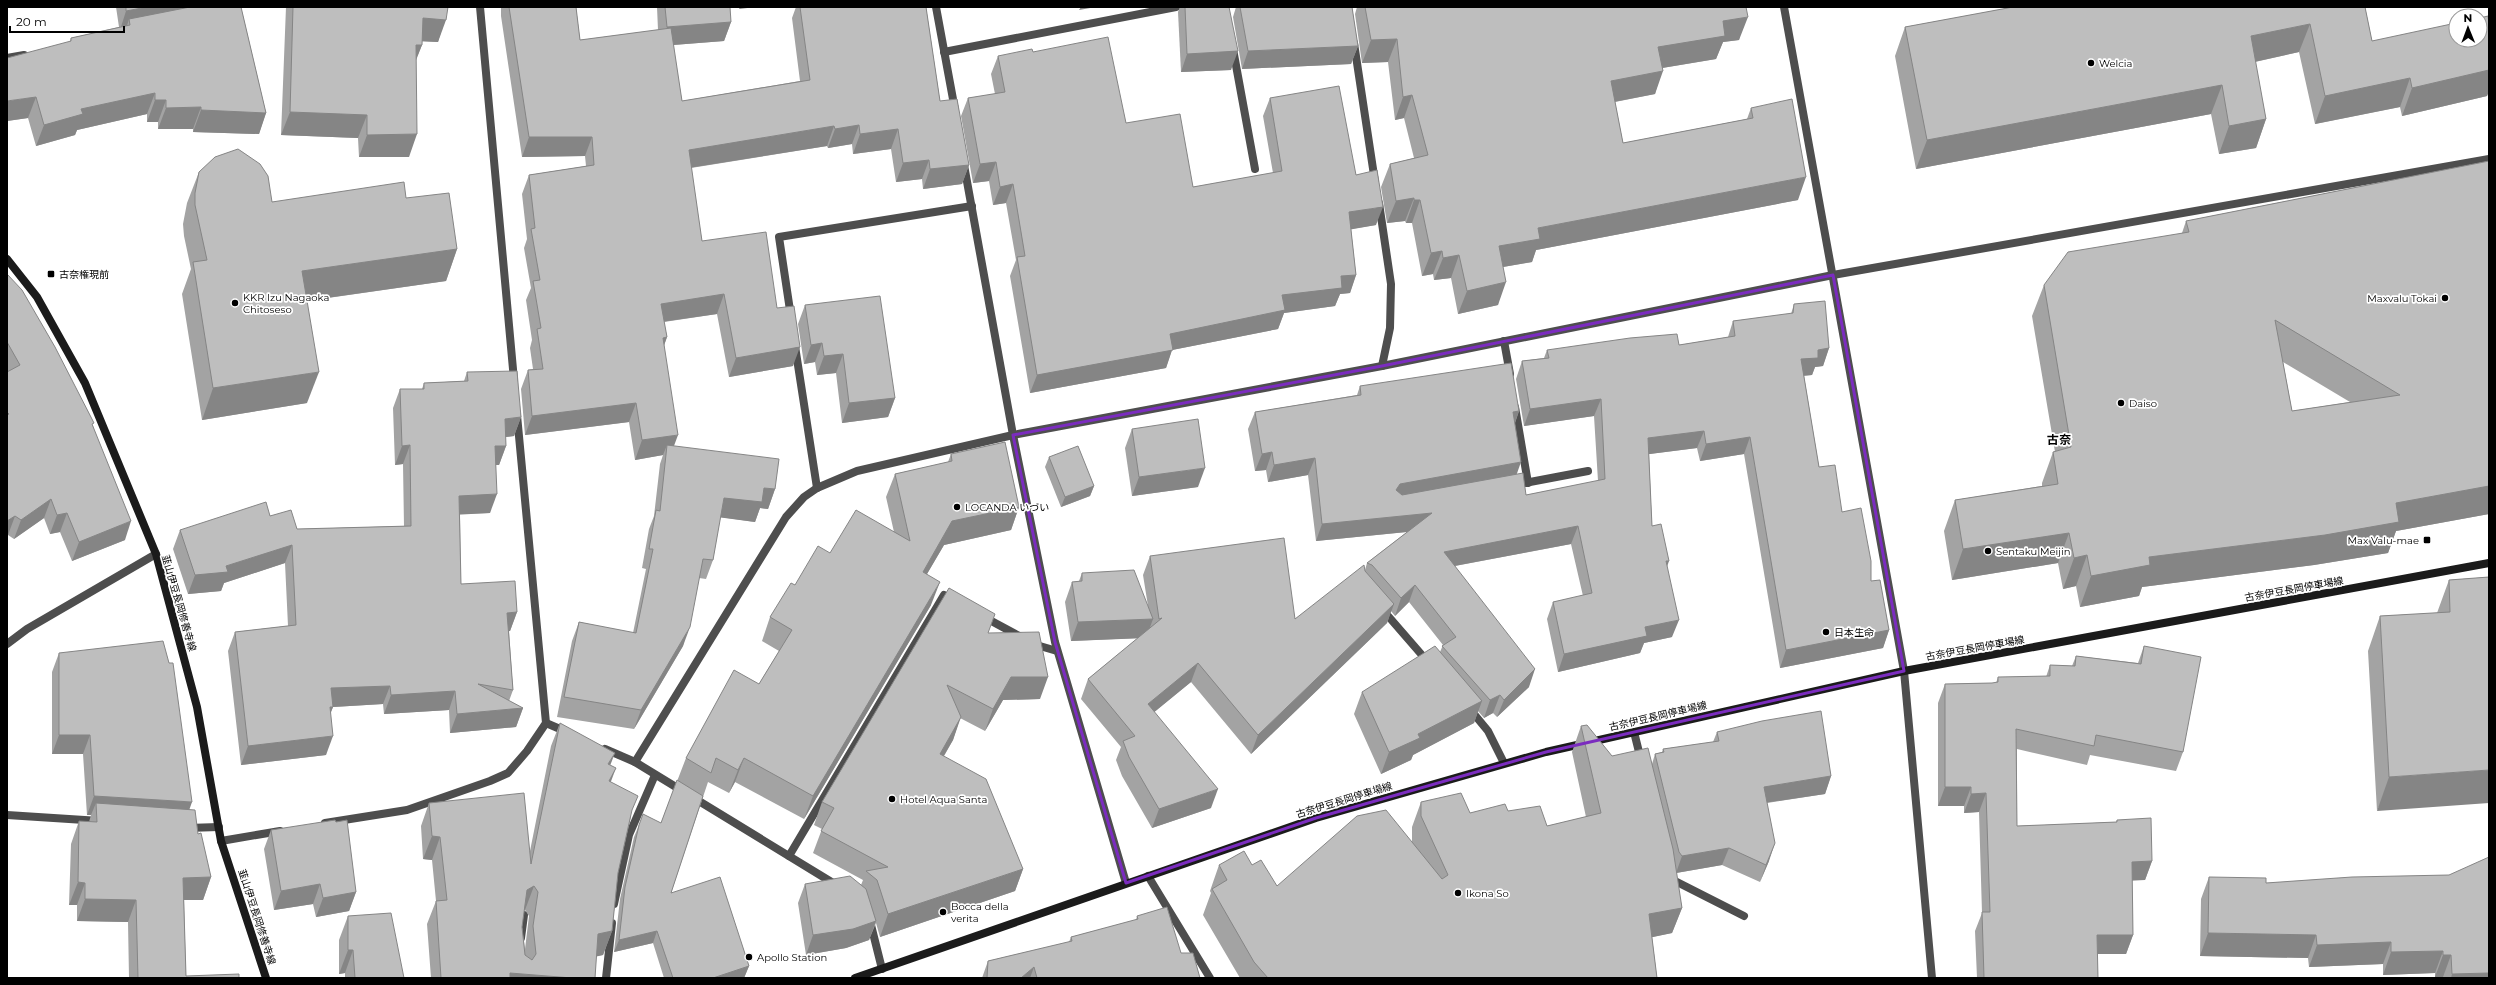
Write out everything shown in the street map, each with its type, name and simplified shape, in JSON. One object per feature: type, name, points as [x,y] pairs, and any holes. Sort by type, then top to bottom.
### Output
[{"type":"main road","name":"韮山伊豆長岡修善寺線","points":[[7,259],[37,297],[85,383],[156,554],[197,707],[222,841],[266,978]]},
{"type":"main road","name":"古奈伊豆長岡停車場線","points":[[855,978],[1316,818],[1504,763],[1904,671],[2489,564]]},
{"type":"street","points":[[480,7],[515,389]]},
{"type":"street","points":[[936,7],[957,121]]},
{"type":"street","points":[[944,52],[1176,7]]},
{"type":"street","points":[[1784,7],[1904,671],[1932,978]]},
{"type":"street","points":[[1353,37],[1391,284],[1390,328],[1382,366]]},
{"type":"street","points":[[1230,38],[1255,169]]},
{"type":"street","points":[[7,58],[30,53]]},
{"type":"street","points":[[635,762],[786,517],[817,488],[857,471],[1012,435],[1382,366],[1833,275],[2489,159]]},
{"type":"street","points":[[963,160],[1012,435],[1057,651],[1126,883]]},
{"type":"street","points":[[792,323],[779,237],[972,206]]},
{"type":"street","points":[[794,339],[817,488]]},
{"type":"street","points":[[1504,341],[1511,381]]},
{"type":"street","points":[[1513,396],[1528,483]]},
{"type":"street","points":[[314,825],[407,810],[490,782],[508,773],[527,751],[546,723],[516,405]]},
{"type":"street","points":[[1504,487],[1588,471]]},
{"type":"street","points":[[7,644],[27,629],[156,554]]},
{"type":"street","points":[[789,856],[944,595],[964,606]]},
{"type":"street","points":[[1377,603],[1432,667]]},
{"type":"street","points":[[978,614],[1039,647],[1057,651]]},
{"type":"street","points":[[1463,702],[1488,730],[1504,763]]},
{"type":"street","points":[[546,723],[573,735]]},
{"type":"street","points":[[1634,732],[1643,769]]},
{"type":"street","points":[[594,744],[635,762],[844,890]]},
{"type":"street","points":[[606,978],[615,898],[629,835],[655,775]]},
{"type":"street","points":[[7,815],[107,822]]},
{"type":"street","points":[[176,827],[219,827]]},
{"type":"street","points":[[222,841],[291,829]]},
{"type":"street","points":[[1666,865],[1668,872],[1675,880],[1744,916]]},
{"type":"street","points":[[1148,876],[1210,978]]},
{"type":"street","points":[[867,911],[882,969]]},
{"type":"street","points":[[519,950],[524,915]]},
{"type":"highlighted area","points":[[1833,275],[1904,671],[1546,752],[1316,818],[1126,883],[1055,642],[1013,435],[1382,366]]},
{"type":"building","points":[[126,7],[147,7],[126,11]]},
{"type":"building","points":[[190,7],[241,7],[266,113],[201,110],[201,107],[166,108],[166,100],[155,100],[155,93],[81,109],[83,114],[44,125],[36,97],[7,101],[7,58],[71,41],[71,38],[130,25],[129,19]]},
{"type":"building","points":[[293,7],[448,7],[446,20],[423,18],[422,45],[416,45],[417,134],[367,135],[367,115],[290,112]]},
{"type":"building","points":[[509,7],[576,7],[580,40],[671,28],[682,101],[810,80],[800,7],[926,7],[940,101],[957,99],[969,165],[930,169],[929,160],[903,163],[898,129],[860,134],[859,125],[835,129],[834,126],[689,150],[702,241],[766,232],[777,308],[794,306],[800,347],[736,358],[724,294],[661,304],[667,337],[663,338],[678,435],[642,440],[636,403],[532,416],[528,370],[543,369],[537,329],[541,328],[533,281],[540,280],[531,229],[535,228],[529,175],[594,165],[592,137],[529,137]]},
{"type":"building","points":[[665,7],[730,7],[731,22],[667,27]]},
{"type":"building","points":[[1185,7],[1229,7],[1238,51],[1187,54]]},
{"type":"building","points":[[1240,7],[1352,7],[1358,46],[1248,51]]},
{"type":"building","points":[[1365,7],[1746,7],[1748,17],[1723,21],[1725,36],[1658,47],[1663,71],[1611,81],[1623,143],[1753,118],[1751,108],[1792,99],[1806,177],[1538,228],[1540,239],[1499,246],[1506,282],[1467,291],[1459,255],[1443,258],[1442,251],[1431,253],[1420,200],[1414,200],[1414,198],[1396,201],[1390,164],[1428,155],[1412,95],[1403,97],[1397,39],[1371,40]]},
{"type":"building","points":[[2013,7],[2365,7],[2372,41],[2448,25],[2448,48],[2488,48],[2488,16],[2489,70],[2412,88],[2410,78],[2325,96],[2310,24],[2251,36],[2266,119],[2229,126],[2222,85],[1927,140],[1905,27]]},
{"type":"building","points":[[1108,37],[1126,123],[1180,114],[1193,187],[1282,171],[1270,98],[1339,86],[1356,175],[1377,170],[1383,207],[1349,212],[1356,275],[1341,276],[1342,288],[1282,295],[1285,310],[1170,334],[1173,350],[1037,375],[1017,257],[1025,256],[1013,184],[1000,187],[996,162],[980,164],[968,98],[1005,92],[998,56],[1032,49],[1033,52]]},
{"type":"building","points":[[238,149],[260,164],[268,176],[272,202],[404,182],[406,198],[449,193],[457,249],[302,271],[319,372],[213,388],[193,262],[207,260],[195,205],[195,193],[199,172],[215,157]]},
{"type":"building","points":[[2489,161],[2489,486],[2396,503],[2399,522],[2325,535],[2149,557],[2150,565],[2091,576],[2087,555],[2074,558],[2069,533],[1963,549],[1955,500],[2058,484],[2053,452],[2071,447],[2044,285],[2068,252],[2189,232],[2186,221]],"holes":[[[2275,320],[2400,395],[2292,411]]]},
{"type":"building","points":[[7,274],[22,290],[55,347],[94,423],[92,424],[131,521],[79,542],[67,513],[57,515],[51,499],[21,520],[15,516],[7,521],[7,415],[9,414],[7,412],[7,372],[20,365],[7,342]]},
{"type":"building","points":[[880,296],[895,398],[849,403],[843,354],[824,356],[822,343],[811,345],[805,305]]},
{"type":"building","points":[[1825,301],[1829,348],[1818,350],[1818,358],[1801,359],[1819,467],[1835,465],[1842,512],[1861,508],[1871,561],[1871,581],[1880,580],[1889,630],[1786,650],[1750,437],[1706,444],[1704,431],[1648,438],[1652,526],[1661,524],[1669,561],[1666,561],[1679,620],[1645,627],[1647,636],[1564,654],[1553,602],[1592,593],[1578,526],[1444,552],[1535,669],[1504,700],[1500,695],[1490,700],[1442,646],[1456,637],[1415,585],[1401,598],[1372,565],[1367,563],[1432,513],[1322,524],[1315,458],[1274,465],[1272,452],[1262,454],[1255,412],[1361,395],[1360,386],[1511,363],[1519,411],[1513,412],[1521,462],[1400,484],[1396,490],[1402,495],[1523,473],[1526,495],[1605,479],[1601,399],[1530,409],[1522,361],[1549,358],[1547,350],[1630,338],[1677,334],[1679,345],[1735,336],[1733,321],[1793,313],[1794,304]]},
{"type":"building","points":[[517,371],[521,417],[505,419],[506,446],[495,446],[497,494],[459,496],[461,584],[515,581],[517,612],[507,613],[513,690],[478,684],[523,708],[457,714],[455,691],[391,695],[390,686],[331,688],[333,707],[330,707],[333,736],[248,746],[235,632],[296,625],[292,545],[226,566],[228,572],[195,575],[180,530],[266,502],[270,516],[291,510],[297,529],[411,526],[410,445],[402,446],[400,389],[424,389],[424,383],[468,381],[467,372]]},
{"type":"building","points":[[1198,419],[1205,468],[1139,477],[1132,429]]},
{"type":"building","points":[[1005,442],[1019,507],[952,521],[923,572],[940,582],[813,796],[744,758],[738,770],[716,758],[711,773],[686,758],[734,670],[759,684],[792,630],[770,617],[791,583],[795,585],[818,546],[830,553],[856,510],[910,541],[895,474],[952,461],[951,454]]},
{"type":"building","points":[[667,445],[779,459],[775,489],[764,488],[762,502],[724,498],[713,560],[703,559],[690,627],[641,710],[564,697],[579,622],[636,633],[653,549],[649,549],[656,510],[660,511]]},
{"type":"building","points":[[1078,446],[1094,486],[1065,497],[1049,457]]},
{"type":"building","points":[[1284,538],[1295,619],[1364,565],[1365,571],[1394,604],[1258,735],[1198,663],[1148,704],[1218,789],[1159,809],[1129,757],[1123,741],[1135,736],[1088,679],[1162,618],[1159,619],[1150,556]]},
{"type":"building","points":[[1134,570],[1153,619],[1078,622],[1072,582],[1082,581],[1082,573]]},
{"type":"building","points":[[2489,577],[2489,770],[2389,777],[2380,616],[2450,612],[2449,580]]},
{"type":"building","points":[[949,588],[995,614],[988,633],[1039,632],[1048,677],[1011,677],[993,709],[947,685],[961,717],[940,754],[986,779],[1023,869],[888,914],[877,880],[866,871],[888,867],[821,831],[834,808],[822,802]]},
{"type":"building","points":[[163,641],[169,663],[173,663],[192,802],[94,796],[90,735],[59,735],[59,653]]},
{"type":"building","points":[[1435,646],[1482,701],[1418,734],[1420,738],[1389,752],[1362,692]]},
{"type":"building","points":[[2144,646],[2201,657],[2183,752],[2096,735],[2094,746],[2016,729],[2017,826],[2117,822],[2117,820],[2151,818],[2152,861],[2132,862],[2133,935],[2097,935],[2098,978],[1984,978],[1982,912],[1990,912],[1986,793],[1971,794],[1971,787],[1945,787],[1945,684],[1992,683],[1998,682],[1998,677],[2050,676],[2050,665],[2075,666],[2076,656],[2141,664]]},
{"type":"building","points":[[1821,711],[1831,776],[1764,787],[1775,843],[1766,865],[1729,848],[1682,856],[1679,852],[1655,754],[1664,752],[1663,749],[1719,741],[1717,732],[1762,721]]},
{"type":"building","points":[[560,723],[615,753],[608,764],[616,768],[609,781],[638,796],[632,810],[618,873],[612,931],[598,934],[595,978],[572,978],[510,973],[510,978],[441,978],[436,901],[447,900],[440,837],[432,836],[429,803],[524,793],[531,864]],"holes":[[[534,886],[538,892],[533,926],[536,954],[532,960],[525,955],[522,927],[527,890]]]},
{"type":"building","points":[[1587,725],[1612,756],[1648,748],[1673,849],[1682,908],[1649,914],[1657,978],[1268,978],[1254,962],[1212,889],[1227,880],[1219,865],[1244,851],[1252,865],[1261,860],[1277,886],[1357,816],[1386,810],[1442,879],[1448,875],[1421,816],[1421,802],[1461,793],[1470,813],[1505,804],[1508,811],[1540,806],[1547,826],[1601,813],[1581,726]]},
{"type":"building","points":[[677,780],[703,796],[671,893],[720,877],[749,966],[713,978],[673,978],[657,931],[619,940],[625,887],[639,825],[643,814],[661,823]]},
{"type":"building","points":[[96,803],[195,810],[198,834],[201,833],[211,877],[183,878],[186,976],[239,974],[239,978],[138,978],[136,900],[85,899],[85,883],[78,882],[79,821],[97,822]]},
{"type":"building","points":[[335,820],[336,822],[347,820],[356,892],[323,898],[320,884],[281,891],[271,830]]},
{"type":"building","points":[[2489,857],[2489,973],[2452,974],[2451,955],[2443,955],[2443,951],[2391,952],[2391,942],[2317,945],[2316,935],[2208,933],[2209,877],[2266,878],[2266,883],[2352,877],[2449,875]]},
{"type":"building","points":[[850,876],[866,889],[876,921],[853,929],[813,935],[805,884]]},
{"type":"building","points":[[1167,907],[1181,953],[1193,953],[1200,978],[1037,978],[1034,967],[1021,978],[987,978],[988,961],[1072,941],[1071,937],[1138,919],[1137,916]]},
{"type":"building","points":[[391,913],[404,978],[355,978],[353,950],[348,950],[348,916]]},
{"type":"place","name":"Welcia","points":[[2091,63]]},
{"type":"place","name":"古奈権現前","points":[[51,274]]},
{"type":"place","name":"Maxvalu Tokai","points":[[2445,298]]},
{"type":"place","name":"KKR Izu Nagaoka Chitoseso","points":[[235,303]]},
{"type":"place","name":"Daiso","points":[[2121,403]]},
{"type":"place","name":"LOCANDA いづい","points":[[957,507]]},
{"type":"place","name":"Max Valu-mae","points":[[2427,540]]},
{"type":"place","name":"Sentaku Meijin","points":[[1988,551]]},
{"type":"place","name":"日本生命","points":[[1826,632]]},
{"type":"place","name":"Hotel Aqua Santa","points":[[892,799]]},
{"type":"place","name":"Ikona So","points":[[1458,893]]},
{"type":"place","name":"Bocca della verita","points":[[943,912]]},
{"type":"place","name":"Apollo Station","points":[[749,957]]},
{"type":"district","name":"古奈","points":[[2059,439]]}]
